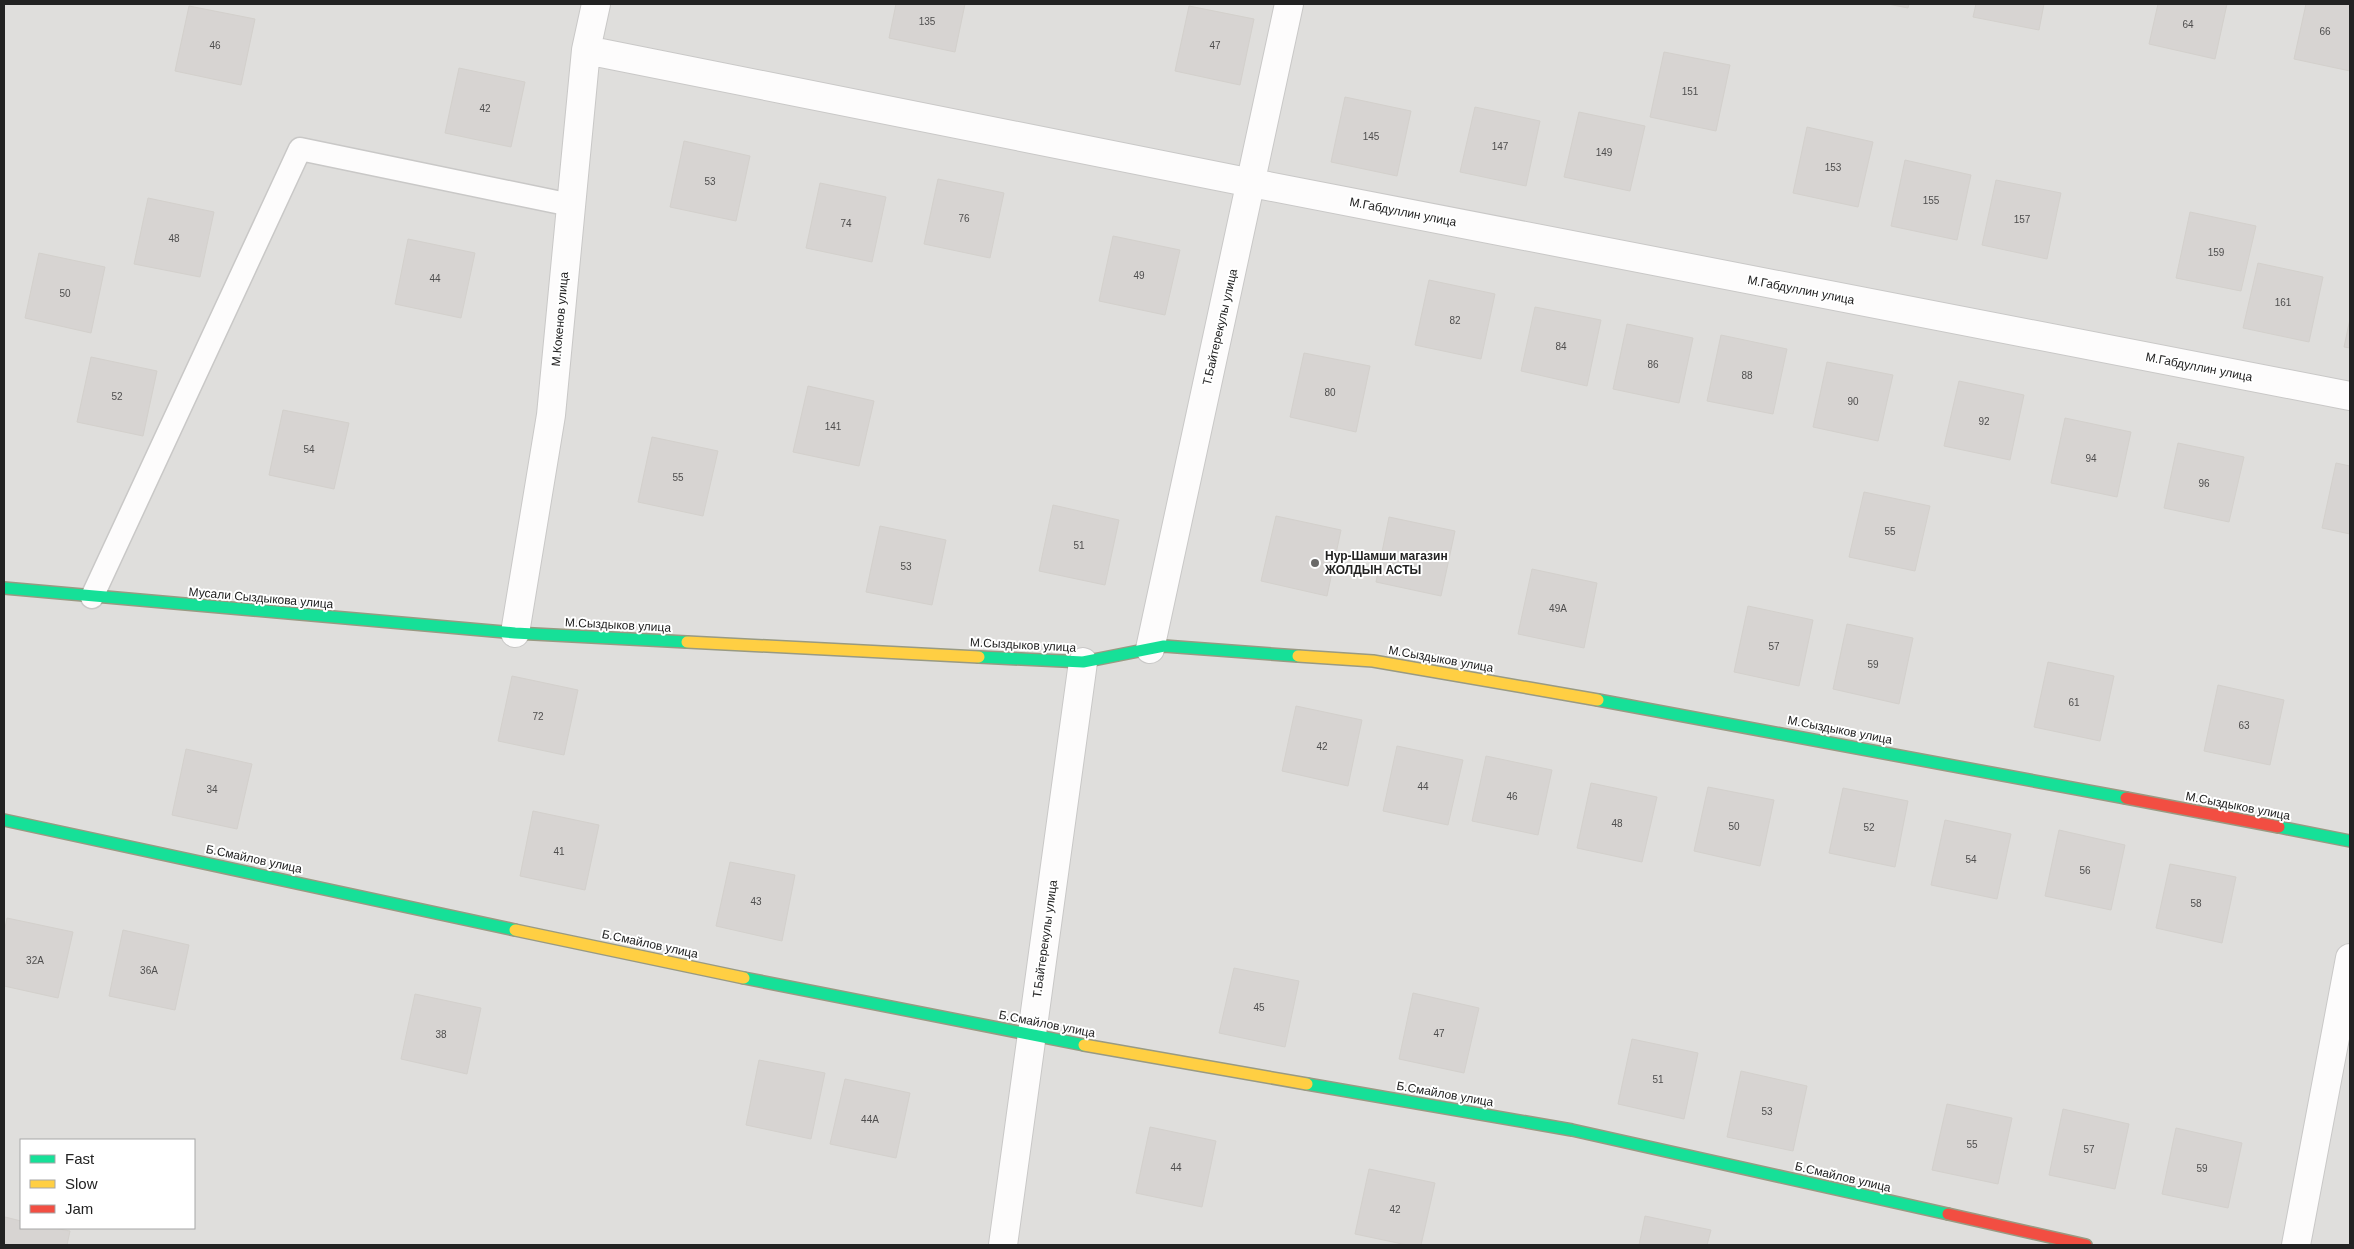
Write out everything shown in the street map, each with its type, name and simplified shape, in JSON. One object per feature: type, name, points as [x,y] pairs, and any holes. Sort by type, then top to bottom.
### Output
[{"type":"street","name":"М.Кокенов улица","points":[[515,633],[551,415],[586,50],[596,4]]},
{"type":"street","name":"Т.Байтерекулы улица","points":[[1150,649],[1252,183],[1289,4]]},
{"type":"street","name":"М.Габдуллин улица","points":[[586,50],[1252,183],[2350,396]]},
{"type":"street","name":"Мусали Сыздыкова улица","points":[[4,588],[515,633]]},
{"type":"street","name":"М.Сыздыков улица","points":[[515,633],[1083,662],[1164,646],[1372,661],[1732,724],[2350,841]]},
{"type":"street","name":"Т.Байтерекулы улица","points":[[1003,1245],[1083,662]]},
{"type":"street","name":"Б.Смайлов улица","points":[[4,820],[657,960],[1032,1036],[1572,1130],[2086,1245]]},
{"type":"street","points":[[2296,1245],[2350,958]]},
{"type":"lane","points":[[92,597],[300,149],[571,205]]},
{"type":"shaded area","points":[[4,4],[2350,4],[2350,1245],[4,1245]]},
{"type":"building","points":[[896,4],[965,4],[955,52],[889,38]]},
{"type":"building","points":[[1888,4],[1909,4],[1908,8]]},
{"type":"building","points":[[1976,4],[2044,4],[2039,30],[1973,17]]},
{"type":"building","points":[[2158,4],[2227,4],[2215,59],[2149,44]]},
{"type":"building","points":[[2306,4],[2350,4],[2350,71],[2294,59]]},
{"type":"building","points":[[189,6],[255,19],[241,85],[175,71]]},
{"type":"building","points":[[1189,6],[1254,19],[1240,85],[1175,71]]},
{"type":"building","points":[[1664,52],[1730,65],[1716,131],[1650,117]]},
{"type":"building","points":[[459,68],[525,82],[511,147],[445,133]]},
{"type":"building","points":[[1345,97],[1411,111],[1397,176],[1331,162]]},
{"type":"building","points":[[1475,107],[1540,121],[1526,186],[1460,172]]},
{"type":"building","points":[[1579,112],[1645,126],[1630,191],[1564,177]]},
{"type":"building","points":[[1807,127],[1873,142],[1858,207],[1793,193]]},
{"type":"building","points":[[684,141],[750,156],[736,221],[670,207]]},
{"type":"building","points":[[1905,160],[1971,175],[1957,240],[1891,226]]},
{"type":"building","points":[[938,179],[1004,193],[990,258],[924,244]]},
{"type":"building","points":[[1996,180],[2061,193],[2047,259],[1982,245]]},
{"type":"building","points":[[820,183],[886,197],[872,262],[806,248]]},
{"type":"building","points":[[148,198],[214,212],[200,277],[134,264]]},
{"type":"building","points":[[2190,212],[2256,226],[2241,291],[2176,278]]},
{"type":"building","points":[[1113,236],[1180,250],[1165,315],[1099,301]]},
{"type":"building","points":[[408,239],[475,253],[461,318],[395,304]]},
{"type":"building","points":[[39,253],[105,267],[91,333],[25,318]]},
{"type":"building","points":[[2258,263],[2323,277],[2309,342],[2243,328]]},
{"type":"building","points":[[1429,280],[1495,294],[1481,359],[1415,345]]},
{"type":"building","points":[[1535,307],[1601,320],[1587,386],[1521,371]]},
{"type":"building","points":[[2350,319],[2350,348],[2344,347]]},
{"type":"building","points":[[1627,324],[1693,338],[1679,403],[1613,389]]},
{"type":"building","points":[[1721,335],[1787,349],[1773,414],[1707,401]]},
{"type":"building","points":[[1304,353],[1370,366],[1356,432],[1290,417]]},
{"type":"building","points":[[91,357],[157,371],[143,436],[77,422]]},
{"type":"building","points":[[1827,362],[1893,375],[1878,441],[1813,427]]},
{"type":"building","points":[[1959,381],[2024,395],[2010,460],[1944,446]]},
{"type":"building","points":[[808,386],[874,401],[859,466],[793,452]]},
{"type":"building","points":[[283,410],[349,423],[334,489],[269,475]]},
{"type":"building","points":[[2065,418],[2131,432],[2117,497],[2051,483]]},
{"type":"building","points":[[652,437],[718,451],[703,516],[638,502]]},
{"type":"building","points":[[2178,443],[2244,457],[2229,522],[2164,508]]},
{"type":"building","points":[[2336,463],[2350,466],[2350,534],[2322,528]]},
{"type":"building","points":[[1864,492],[1930,506],[1915,571],[1849,557]]},
{"type":"building","points":[[1053,505],[1119,520],[1105,585],[1039,571]]},
{"type":"building","points":[[1276,516],[1341,530],[1327,596],[1261,581]]},
{"type":"building","points":[[1389,517],[1455,531],[1441,596],[1376,582]]},
{"type":"building","points":[[880,526],[946,540],[932,605],[866,592]]},
{"type":"building","points":[[1532,569],[1597,583],[1584,648],[1518,634]]},
{"type":"building","points":[[1748,606],[1813,620],[1799,686],[1734,672]]},
{"type":"building","points":[[1847,624],[1913,638],[1899,704],[1833,689]]},
{"type":"building","points":[[2048,662],[2114,676],[2100,741],[2034,727]]},
{"type":"building","points":[[512,676],[578,690],[564,755],[498,741]]},
{"type":"building","points":[[2218,685],[2284,700],[2270,765],[2204,751]]},
{"type":"building","points":[[1296,706],[1362,720],[1348,786],[1282,771]]},
{"type":"building","points":[[1397,746],[1463,760],[1448,825],[1383,811]]},
{"type":"building","points":[[186,749],[252,764],[237,829],[172,815]]},
{"type":"building","points":[[1486,756],[1552,770],[1538,835],[1472,821]]},
{"type":"building","points":[[1591,783],[1657,797],[1642,862],[1577,848]]},
{"type":"building","points":[[1708,787],[1774,800],[1760,866],[1694,851]]},
{"type":"building","points":[[1843,788],[1908,801],[1895,867],[1829,853]]},
{"type":"building","points":[[533,811],[599,825],[585,890],[520,876]]},
{"type":"building","points":[[1945,820],[2011,834],[1997,899],[1931,885]]},
{"type":"building","points":[[2059,830],[2125,845],[2111,910],[2045,896]]},
{"type":"building","points":[[730,862],[795,875],[782,941],[716,926]]},
{"type":"building","points":[[2170,864],[2236,877],[2222,943],[2156,928]]},
{"type":"building","points":[[7,918],[73,932],[58,998],[4,986],[4,933]]},
{"type":"building","points":[[123,930],[189,945],[175,1010],[109,996]]},
{"type":"building","points":[[1234,968],[1299,981],[1285,1047],[1219,1033]]},
{"type":"building","points":[[1413,993],[1479,1008],[1464,1073],[1399,1059]]},
{"type":"building","points":[[415,994],[481,1008],[467,1074],[401,1059]]},
{"type":"building","points":[[1632,1039],[1698,1053],[1684,1119],[1618,1104]]},
{"type":"building","points":[[759,1060],[825,1073],[811,1139],[746,1125]]},
{"type":"building","points":[[1741,1071],[1807,1086],[1793,1151],[1727,1137]]},
{"type":"building","points":[[845,1079],[910,1093],[896,1158],[830,1144]]},
{"type":"building","points":[[1947,1104],[2012,1118],[1998,1184],[1932,1170]]},
{"type":"building","points":[[2063,1109],[2129,1124],[2115,1189],[2049,1175]]},
{"type":"building","points":[[1150,1127],[1216,1141],[1202,1207],[1136,1193]]},
{"type":"building","points":[[2176,1128],[2242,1143],[2228,1208],[2162,1194]]},
{"type":"building","points":[[1369,1169],[1435,1183],[1421,1245],[1407,1245],[1355,1234]]},
{"type":"building","points":[[1645,1216],[1711,1230],[1707,1245],[1639,1245]]},
{"type":"building","points":[[5,1217],[20,1221],[20,1229],[59,1229],[70,1231],[67,1245],[4,1245]]},
{"type":"traffic: fast","points":[[4,588],[515,633],[687,642]]},
{"type":"traffic: fast","points":[[979,657],[1083,662],[1164,646],[1298,656]]},
{"type":"traffic: fast","points":[[1598,700],[2126,798]]},
{"type":"traffic: fast","points":[[4,820],[515,930]]},
{"type":"traffic: fast","points":[[2279,827],[2350,841]]},
{"type":"traffic: fast","points":[[744,978],[1084,1045]]},
{"type":"traffic: fast","points":[[1307,1084],[1572,1130],[1948,1214]]},
{"type":"traffic: slow","points":[[687,642],[979,657]]},
{"type":"traffic: slow","points":[[1298,656],[1373,661],[1598,700]]},
{"type":"traffic: slow","points":[[515,930],[744,978]]},
{"type":"traffic: slow","points":[[1084,1045],[1307,1084]]},
{"type":"traffic: jam","points":[[2126,798],[2279,827]]},
{"type":"traffic: jam","points":[[1948,1214],[2086,1245]]},
{"type":"place","name":"Нур-Шамши магазин ЖОЛДЫН АСТЫ","points":[[1315,563]]}]
